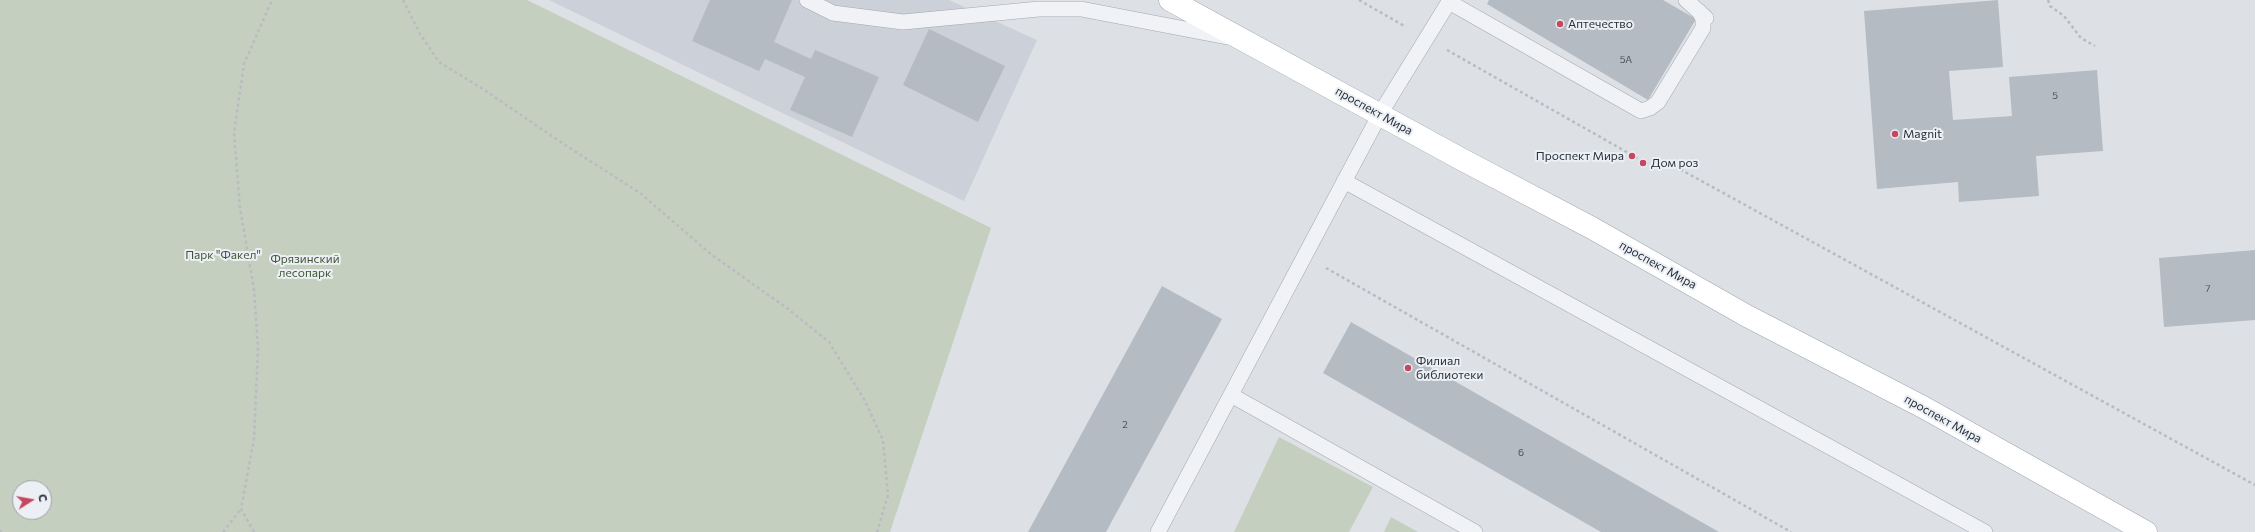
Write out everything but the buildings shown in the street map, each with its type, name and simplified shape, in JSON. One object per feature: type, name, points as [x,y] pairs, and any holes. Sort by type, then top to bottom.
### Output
[{"type":"main road","name":"проспект Мира","points":[[1170,0],[1380,114],[1461,160],[1592,228],[1747,316],[1923,408],[2146,532]]},
{"type":"lane","points":[[807,0],[833,12],[903,22],[1039,9],[1081,9],[1244,40]]},
{"type":"lane","points":[[1158,532],[1380,114],[1449,1],[1641,111],[1650,108],[1658,102],[1704,28],[1703,19],[1699,11],[1686,0]]},
{"type":"lane","points":[[1344,181],[1985,532]]},
{"type":"lane","points":[[1231,395],[1475,532]]},
{"type":"path","points":[[223,532],[241,509],[254,439],[258,348],[254,289],[240,208],[234,133],[244,64],[272,0]]},
{"type":"path","points":[[403,0],[420,34],[438,62],[483,89],[562,144],[640,193],[712,256],[788,309],[829,342],[865,401],[883,440],[888,495],[877,532]]},
{"type":"path","points":[[1359,0],[1632,156],[1646,163],[1676,167],[2255,485]]},
{"type":"path","points":[[2048,0],[2050,6],[2064,16],[2081,38],[2095,46]]},
{"type":"path","points":[[1305,256],[1791,532]]},
{"type":"path","points":[[241,509],[254,532]]},
{"type":"shaded area","points":[[549,0],[949,0],[1037,40],[964,201]]},
{"type":"green space","name":"Парк \"Факел\"","points":[[0,0],[527,0],[991,228],[890,532],[0,532]]},
{"type":"green space","points":[[1279,437],[1373,487],[1349,532],[1234,532]]},
{"type":"green space","points":[[1391,517],[1418,532],[1384,532]]},
{"type":"place","name":"Аптечество","points":[[1560,24]]},
{"type":"place","name":"Magnit","points":[[1895,134]]},
{"type":"place","name":"Проспект Мира","points":[[1632,156]]},
{"type":"place","name":"Дом роз","points":[[1643,163]]},
{"type":"place","name":"Филиал библиотеки","points":[[1408,368]]},
{"type":"park label","name":"Фрязинский лесопарк","points":[[305,266]]}]
